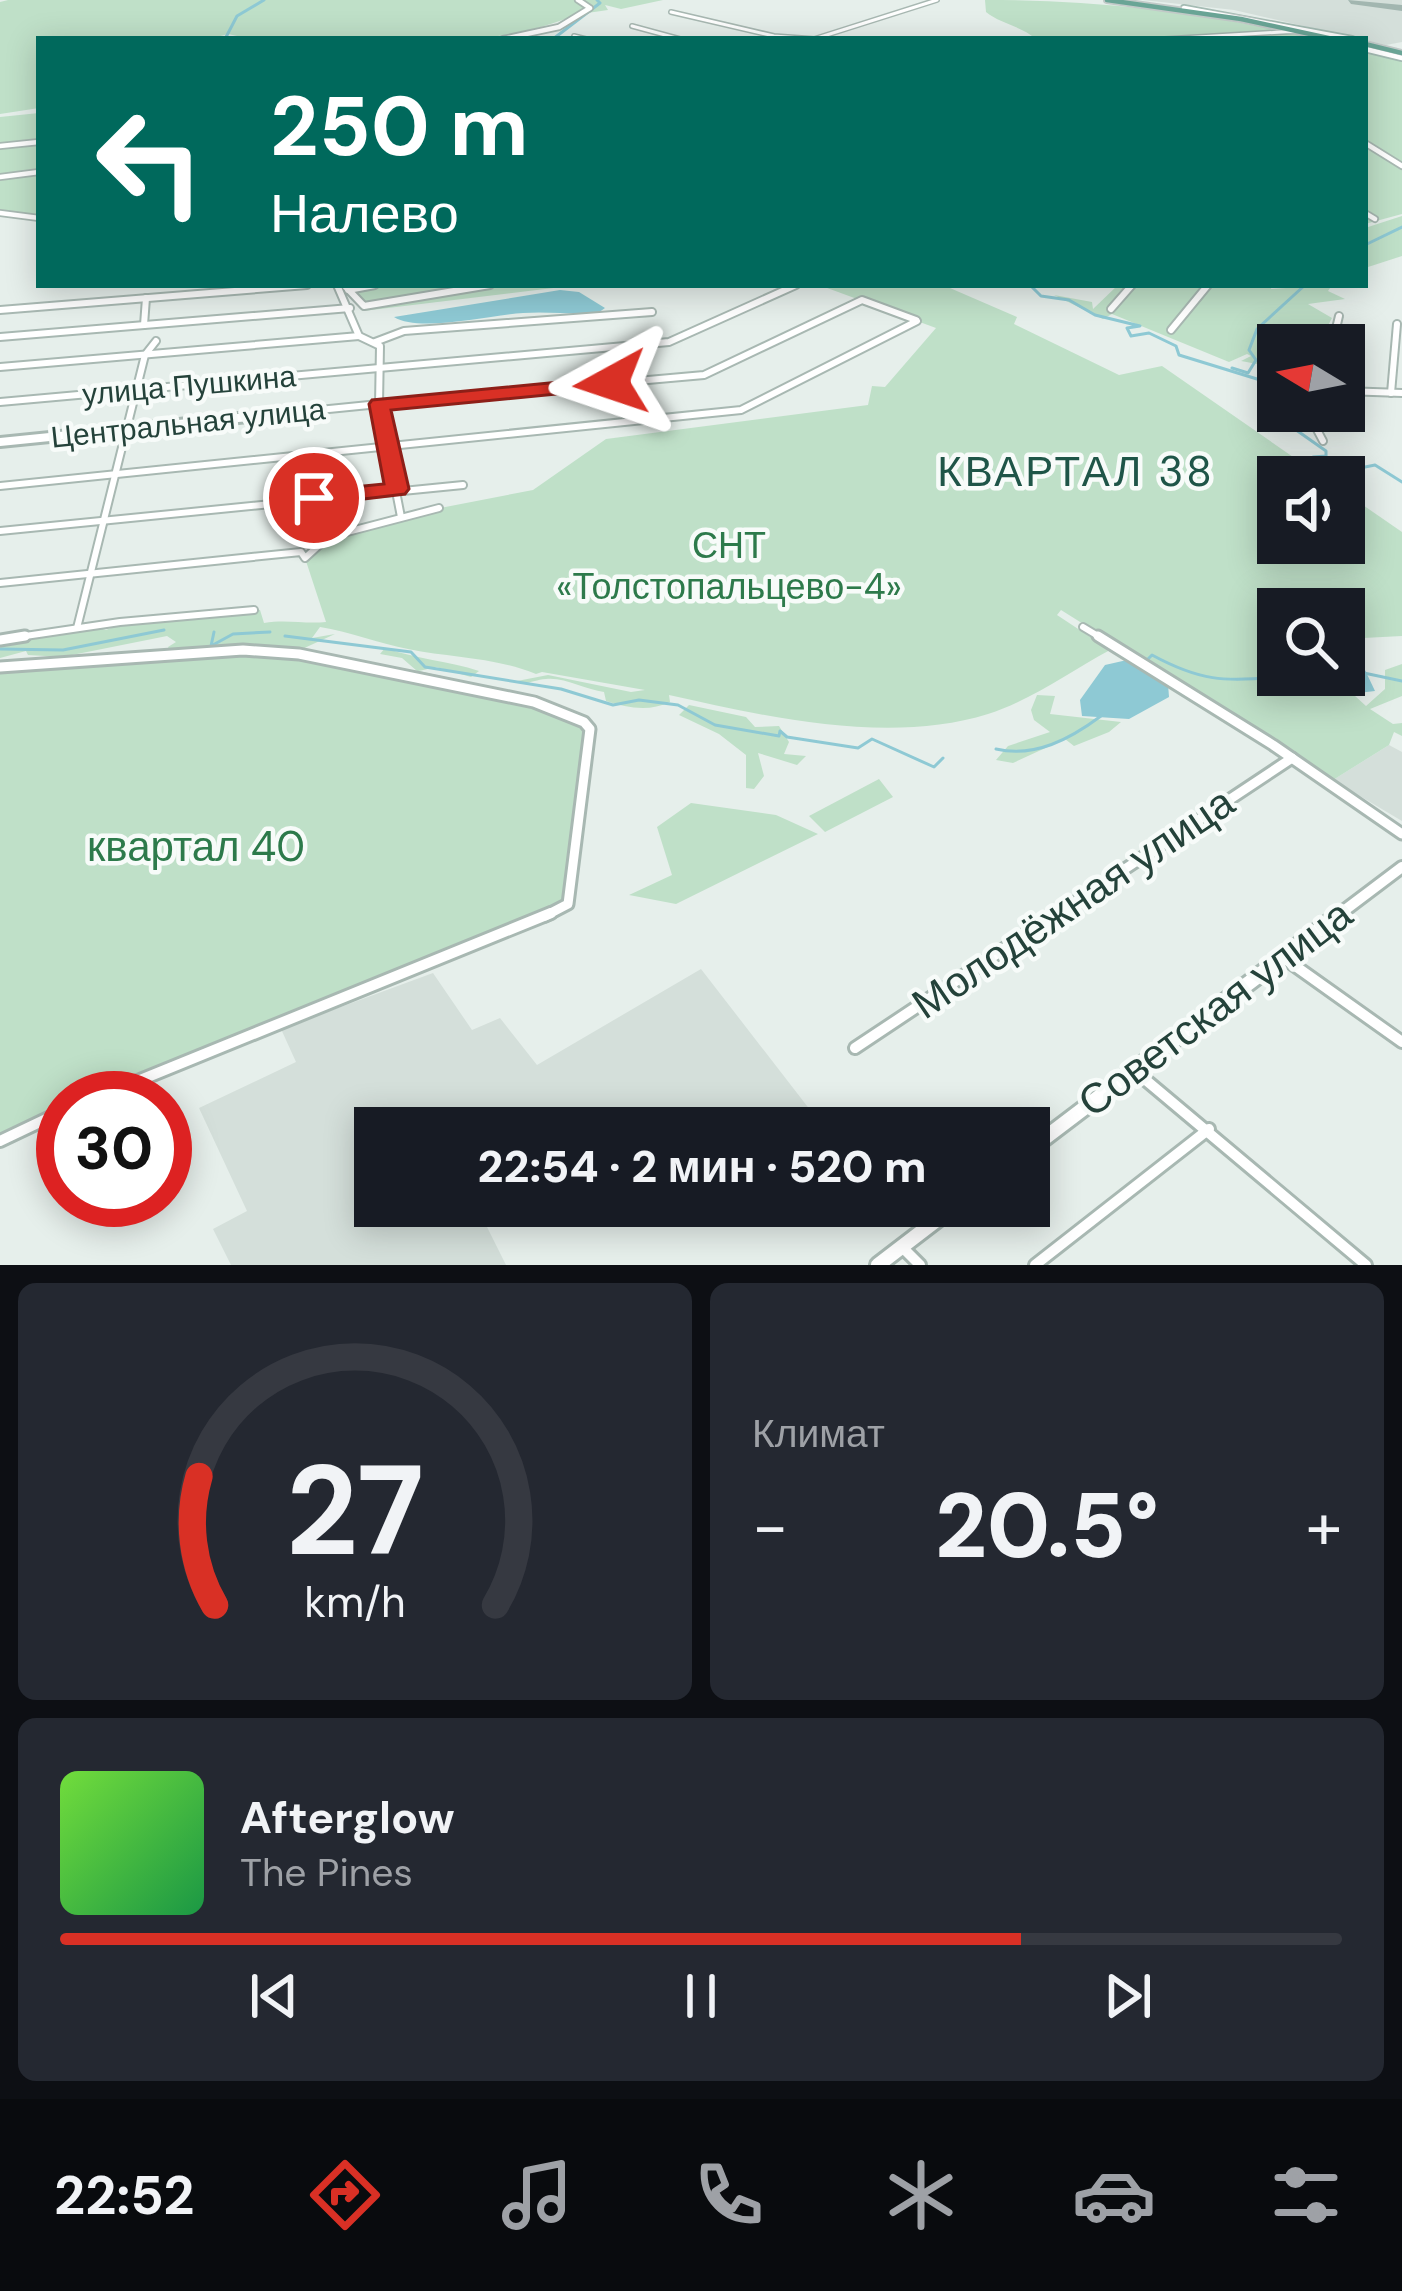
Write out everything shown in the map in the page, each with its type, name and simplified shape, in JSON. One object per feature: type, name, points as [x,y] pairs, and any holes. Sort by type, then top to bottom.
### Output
[{"type":"main road","points":[[1107,0],[1320,36]]},
{"type":"main road","points":[[1120,0],[1327,36]]},
{"type":"main road","points":[[1368,46],[1402,54]]},
{"type":"street","points":[[517,36],[559,27],[590,8],[578,0]]},
{"type":"street","points":[[824,36],[937,0]]},
{"type":"street","points":[[1184,8],[1339,36]]},
{"type":"street","points":[[671,12],[773,36]]},
{"type":"street","points":[[632,26],[669,36]]},
{"type":"street","points":[[1244,36],[1298,31]]},
{"type":"street","points":[[1368,46],[1402,54]]},
{"type":"street","points":[[0,146],[36,142]]},
{"type":"street","points":[[1368,145],[1402,166]]},
{"type":"street","points":[[0,177],[36,172]]},
{"type":"street","points":[[0,213],[36,218]]},
{"type":"street","points":[[1368,215],[1375,219]]},
{"type":"street","points":[[0,310],[270,288]]},
{"type":"street","points":[[343,288],[359,336]]},
{"type":"street","points":[[344,288],[364,306],[472,288]]},
{"type":"street","name":"улица Пушкина","points":[[0,402],[669,342],[789,288]]},
{"type":"street","points":[[1111,309],[1129,288]]},
{"type":"street","points":[[1171,330],[1206,288]]},
{"type":"street","points":[[144,325],[146,298]]},
{"type":"street","name":"Центральная улица","points":[[0,442],[704,375],[862,300],[917,321],[741,410],[391,446]]},
{"type":"street","points":[[0,337],[350,308]]},
{"type":"street","points":[[375,342],[404,331],[652,312]]},
{"type":"street","points":[[1337,324],[1339,316]]},
{"type":"street","points":[[1391,393],[1397,324]]},
{"type":"street","points":[[0,368],[359,336],[380,346],[379,404],[384,438],[391,446],[400,517]]},
{"type":"street","points":[[77,628],[135,389],[145,355],[156,341]]},
{"type":"street","points":[[1365,392],[1402,393]]},
{"type":"street","points":[[1318,432],[1323,441]]},
{"type":"street","points":[[0,486],[391,446]]},
{"type":"street","points":[[0,531],[463,484]]},
{"type":"street","points":[[0,583],[301,552],[305,558],[328,537],[439,508]]},
{"type":"street","points":[[0,640],[254,610]]},
{"type":"street","points":[[1083,627],[1292,758],[1402,834]]},
{"type":"street","points":[[0,667],[243,650],[299,654],[533,702],[588,726],[572,899],[540,919],[163,1071]]},
{"type":"street","name":"Молодёжная улица","points":[[855,1048],[1292,758]]},
{"type":"street","name":"Советская улица","points":[[1050,1134],[1402,867]]},
{"type":"street","points":[[1283,957],[1402,1042]]},
{"type":"street","points":[[1134,1070],[1366,1265]]},
{"type":"street","points":[[0,1141],[36,1124]]},
{"type":"street","points":[[1036,1265],[1209,1129]]},
{"type":"street","points":[[878,1265],[927,1227]]},
{"type":"street","points":[[902,1246],[920,1265]]},
{"type":"shaded area","points":[[1143,0],[1402,0],[1402,42],[1386,45],[1368,41],[1368,36],[1347,36],[1234,10]]},
{"type":"shaded area","points":[[1389,745],[1402,752],[1402,821],[1333,780]]},
{"type":"shaded area","points":[[701,969],[808,1107],[354,1107],[354,1227],[487,1227],[506,1265],[231,1265],[213,1229],[247,1211],[199,1108],[296,1062],[281,1029],[433,973],[472,1030],[500,1018],[537,1065]]},
{"type":"green space","points":[[663,0],[621,9],[605,5],[608,10],[587,13],[591,7],[554,23],[499,36],[36,36],[36,108],[0,114],[0,2]]},
{"type":"green space","points":[[985,0],[1069,2],[1152,9],[1301,36],[1032,36],[986,12]]},
{"type":"green space","points":[[1368,52],[1402,59],[1402,214],[1368,223]]},
{"type":"green space","points":[[36,113],[36,216],[0,210],[0,117]]},
{"type":"green space","points":[[1402,216],[1402,256],[1368,267],[1368,227]]},
{"type":"green space","points":[[344,288],[553,288],[363,311]]},
{"type":"green space","points":[[827,288],[950,288],[1017,317],[1014,324],[1119,375],[1162,366],[1292,456],[1257,456],[1257,564],[1365,564],[1365,506],[1402,532],[1402,636],[1365,638],[1365,588],[1257,588],[1257,696],[1355,696],[1366,706],[1385,689],[1385,670],[1402,664],[1402,696],[1370,709],[1393,724],[1402,723],[1402,736],[1394,732],[1389,745],[1333,780],[1061,610],[1057,615],[1110,650],[1004,708],[950,723],[910,727],[828,724],[669,695],[670,702],[662,705],[630,707],[606,701],[604,692],[561,680],[517,681],[548,675],[631,692],[645,690],[542,672],[536,674],[320,627],[312,638],[335,634],[300,650],[417,671],[402,658],[380,654],[385,648],[468,668],[479,671],[471,677],[436,667],[419,671],[543,699],[596,726],[575,903],[162,1071],[36,1071],[36,1124],[0,1141],[0,665],[170,652],[168,647],[176,642],[167,636],[62,657],[28,655],[26,651],[0,658],[0,640],[93,626],[106,630],[245,607],[260,610],[264,623],[326,622],[305,558],[327,536],[399,516],[533,490],[606,439],[868,405],[872,386],[885,387],[936,328]]},
{"type":"green space","points":[[1115,288],[1330,288],[1328,291],[1345,299],[1308,304],[1332,318],[1329,324],[1257,324],[1257,364],[1241,361],[1251,356],[1247,354],[1229,362],[1112,314],[1103,319],[1054,295],[1092,302],[1093,309]]},
{"type":"green space","points":[[1037,695],[1055,696],[1050,714],[1121,722],[1074,746],[1065,739],[1013,763],[996,760],[1008,746],[1050,732],[1034,720],[1031,710]]},
{"type":"green space","points":[[689,705],[746,717],[755,727],[779,726],[789,742],[784,754],[806,756],[797,765],[758,753],[764,776],[754,789],[746,788],[746,755],[719,734],[679,715]]},
{"type":"green space","points":[[879,779],[893,797],[825,832],[809,816]]},
{"type":"green space","points":[[691,803],[776,815],[818,834],[676,904],[629,895],[672,875],[657,827]]},
{"type":"water","points":[[560,290],[579,292],[605,308],[598,313],[523,313],[437,323],[394,317]]},
{"type":"water","points":[[1127,660],[1168,684],[1169,697],[1129,719],[1082,716],[1080,700],[1105,665]]},
{"type":"water","points":[[1365,670],[1375,691],[1365,692]]},
{"type":"waterway","points":[[227,36],[237,16],[264,0]]},
{"type":"waterway","points":[[557,36],[600,3],[597,0]]},
{"type":"waterway","points":[[1368,244],[1402,227]]},
{"type":"waterway","points":[[1033,288],[1041,296],[1069,300],[1095,315],[1140,326],[1127,328],[1131,336],[1149,333],[1176,346],[1179,355],[1270,383],[1262,406],[1326,451],[1326,456],[1313,457],[1345,471],[1375,465],[1402,482]]},
{"type":"waterway","points":[[1232,368],[1248,373],[1256,360],[1249,350],[1257,329],[1302,288]]},
{"type":"waterway","points":[[0,649],[63,650],[164,630]]},
{"type":"waterway","points":[[214,632],[211,646],[233,634],[270,632]]},
{"type":"waterway","points":[[285,636],[411,652],[425,667],[561,689],[613,705],[639,700],[678,705],[715,725],[779,736],[780,731],[787,737],[858,748],[872,739],[934,767],[943,758]]},
{"type":"waterway","points":[[1146,661],[1152,655],[1213,678],[1257,678]]},
{"type":"waterway","points":[[1365,673],[1402,681]]},
{"type":"waterway","points":[[996,749],[1038,749],[1101,716]]},
{"type":"taxiway","points":[[1351,2],[1402,8]]},
{"type":"district","name":"КВАРТАЛ 38","points":[[1076,471]]},
{"type":"route","points":[[314,498],[397,489],[379,404],[611,383]]},
{"type":"park label","name":"СНТ «Толстопальцево-4»","points":[[729,566]]},
{"type":"park label","name":"квартал 40","points":[[196,846]]}]
